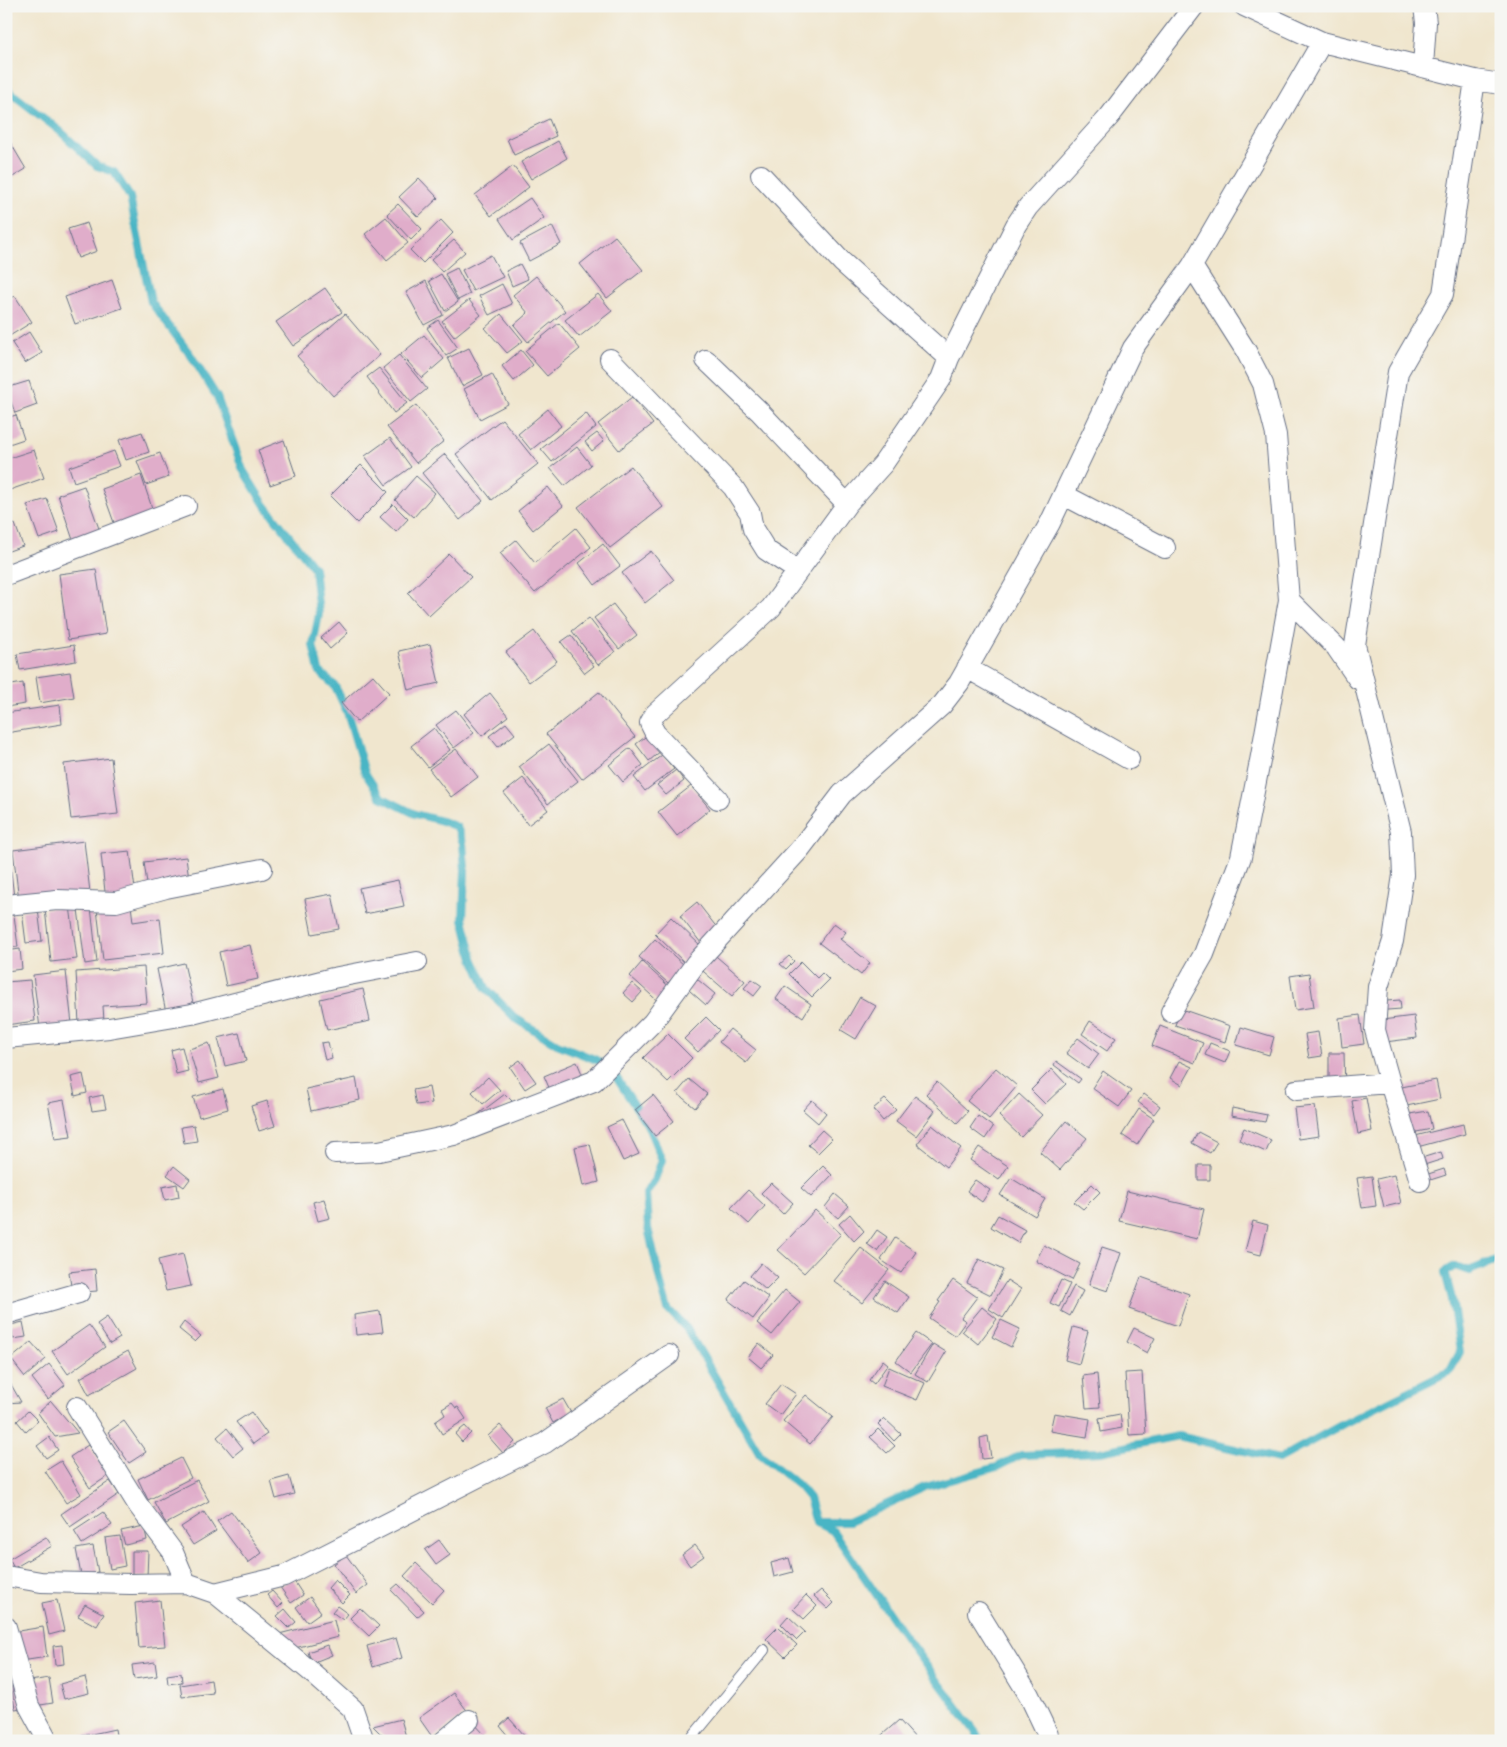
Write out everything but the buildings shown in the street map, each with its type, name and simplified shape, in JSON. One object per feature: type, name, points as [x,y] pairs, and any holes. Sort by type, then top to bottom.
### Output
[{"type":"street","points":[[718,799],[655,733],[650,723],[655,714],[771,608],[847,504],[883,464],[941,379],[949,358],[1016,225],[1028,207],[1109,117],[1194,6]]},
{"type":"street","points":[[1244,6],[1322,42],[1475,80],[1501,84]]},
{"type":"street","points":[[1424,6],[1426,23],[1424,67]]},
{"type":"street","points":[[335,1153],[379,1151],[454,1135],[594,1081],[653,1022],[696,963],[800,849],[842,794],[942,705],[959,683],[1050,523],[1114,384],[1133,348],[1192,266],[1322,42]]},
{"type":"street","points":[[1420,1181],[1375,1030],[1378,987],[1393,941],[1403,875],[1401,832],[1354,645],[1398,372],[1443,294],[1475,80]]},
{"type":"street","points":[[762,175],[842,262],[949,358]]},
{"type":"street","points":[[1171,1012],[1204,954],[1240,856],[1261,756],[1288,600],[1276,435],[1263,384],[1246,351],[1192,266]]},
{"type":"street","points":[[610,359],[733,487],[750,513],[753,529],[766,550],[798,571]]},
{"type":"street","points":[[706,360],[759,411],[847,504]]},
{"type":"street","points":[[1064,495],[1165,548]]},
{"type":"street","points":[[6,575],[186,506]]},
{"type":"street","points":[[1288,600],[1336,647],[1365,689]]},
{"type":"street","points":[[967,668],[1129,759]]},
{"type":"street","points":[[6,905],[57,900],[116,902],[166,888],[262,869]]},
{"type":"street","points":[[6,1038],[109,1028],[192,1014],[334,978],[416,962]]},
{"type":"street","points":[[1296,1090],[1390,1083]]},
{"type":"street","points":[[6,1314],[78,1293]]},
{"type":"street","points":[[215,1593],[284,1576],[545,1443],[669,1355]]},
{"type":"street","points":[[77,1407],[138,1505],[173,1552],[186,1583]]},
{"type":"street","points":[[6,1576],[40,1582],[186,1583],[215,1593],[309,1670],[353,1709],[364,1741]]},
{"type":"street","points":[[978,1612],[1029,1696],[1048,1735],[1044,1741]]},
{"type":"street","points":[[6,1627],[29,1706],[48,1741]]},
{"type":"street","points":[[444,1741],[469,1720]]},
{"type":"lane","points":[[689,1741],[764,1650]]},
{"type":"waterway","points":[[6,85],[10,92],[60,131],[97,166],[114,172],[130,197],[151,302],[192,357],[217,397],[243,470],[264,504],[314,568],[319,614],[313,645],[319,671],[335,686],[347,712],[365,773],[381,797],[415,814],[457,827],[463,843],[465,870],[463,919],[473,958],[486,988],[515,1018],[557,1044],[599,1061],[610,1068],[647,1124],[662,1160],[655,1179],[646,1193],[648,1228],[668,1309],[687,1329],[760,1454],[799,1486],[809,1498],[816,1522],[833,1531],[899,1628],[982,1741]]},
{"type":"waterway","points":[[818,1522],[848,1522],[925,1487],[997,1467],[1021,1455],[1100,1452],[1178,1436],[1279,1459],[1345,1423],[1450,1371],[1460,1352],[1452,1299],[1445,1272],[1455,1266],[1469,1271],[1501,1258]]}]
